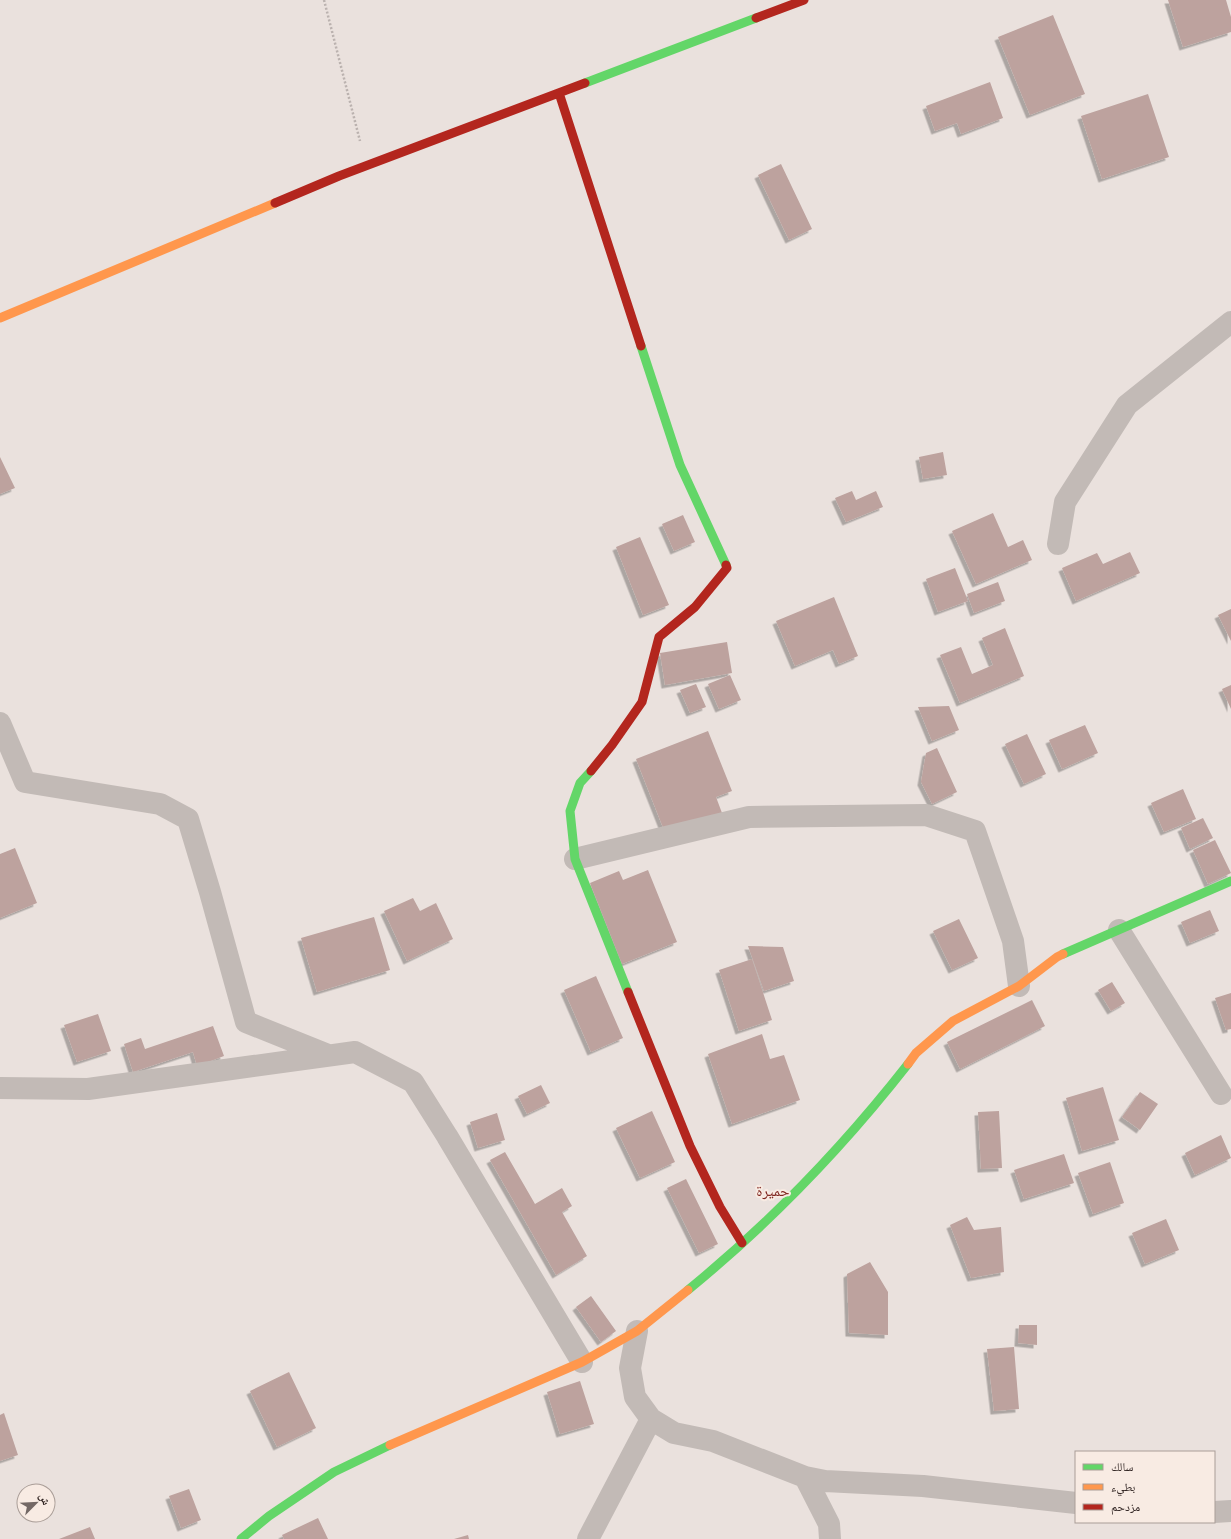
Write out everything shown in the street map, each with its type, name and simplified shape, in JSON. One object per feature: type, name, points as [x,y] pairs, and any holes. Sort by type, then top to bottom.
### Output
[{"type":"street","points":[[0,318],[367,166],[804,0]]},
{"type":"street","points":[[559,93],[680,465],[727,568],[695,607],[659,637],[642,702],[612,745],[580,783],[570,811],[575,859],[690,1146],[720,1207],[742,1243]]},
{"type":"street","points":[[1058,544],[1064,502],[1127,405],[1231,322]]},
{"type":"street","points":[[0,723],[25,782],[160,804],[188,819],[246,1022],[329,1056]]},
{"type":"street","points":[[575,859],[749,817],[926,815],[975,831],[1013,941],[1019,986]]},
{"type":"street","points":[[242,1539],[269,1516],[334,1472],[414,1434],[490,1403],[582,1362],[637,1331],[715,1268],[787,1202],[832,1155],[879,1101],[916,1053],[953,1021],[1019,986],[1057,957],[1231,881]]},
{"type":"street","points":[[1119,930],[1221,1094]]},
{"type":"street","points":[[0,1088],[88,1089],[355,1052],[413,1082],[447,1136],[582,1362]]},
{"type":"street","points":[[637,1331],[630,1368],[635,1397],[650,1419],[674,1432],[713,1441],[805,1477],[825,1480],[923,1486],[1075,1503]]},
{"type":"street","points":[[588,1539],[650,1419]]},
{"type":"street","points":[[805,1477],[829,1524],[830,1539]]},
{"type":"street","points":[[1215,1512],[1231,1512]]},
{"type":"path","points":[[324,0],[367,166]]},
{"type":"building","points":[[1168,0],[1226,0],[1231,17],[1231,32],[1183,47]]},
{"type":"building","points":[[1053,15],[1085,94],[1030,115],[998,37]]},
{"type":"building","points":[[990,82],[1003,118],[961,134],[957,123],[935,131],[926,106]]},
{"type":"building","points":[[1148,94],[1169,157],[1102,179],[1081,116]]},
{"type":"building","points":[[781,164],[812,229],[789,240],[758,175]]},
{"type":"building","points":[[943,452],[947,475],[923,479],[919,457]]},
{"type":"building","points":[[0,457],[15,488],[0,494]]},
{"type":"building","points":[[852,491],[856,500],[876,491],[883,507],[846,522],[835,498]]},
{"type":"building","points":[[993,513],[1008,547],[1023,540],[1032,560],[976,584],[952,531]]},
{"type":"building","points":[[683,515],[695,542],[674,551],[662,524]]},
{"type":"building","points":[[640,537],[669,605],[643,615],[616,547]]},
{"type":"building","points":[[1130,552],[1140,573],[1076,601],[1062,568],[1097,553],[1103,564]]},
{"type":"building","points":[[955,568],[968,601],[938,612],[926,579]]},
{"type":"building","points":[[998,582],[1005,601],[974,613],[967,594]]},
{"type":"building","points":[[834,597],[858,656],[839,664],[833,650],[795,666],[776,621]]},
{"type":"building","points":[[1231,609],[1231,641],[1218,615]]},
{"type":"building","points":[[1005,628],[1024,676],[960,703],[940,655],[961,647],[972,674],[993,665],[982,638]]},
{"type":"building","points":[[727,642],[732,673],[665,685],[660,653]]},
{"type":"building","points":[[730,675],[741,700],[719,709],[708,684]]},
{"type":"building","points":[[696,684],[706,707],[690,713],[680,690]]},
{"type":"building","points":[[1231,685],[1231,709],[1222,689]]},
{"type":"building","points":[[949,706],[959,730],[932,741],[918,707]]},
{"type":"building","points":[[1085,725],[1098,753],[1062,769],[1049,740]]},
{"type":"building","points":[[708,731],[732,791],[716,797],[722,813],[666,835],[636,759]]},
{"type":"building","points":[[1027,734],[1046,774],[1024,784],[1005,744]]},
{"type":"building","points":[[937,748],[957,792],[932,804],[921,782],[926,753]]},
{"type":"building","points":[[1183,789],[1196,819],[1164,832],[1151,803]]},
{"type":"building","points":[[1203,818],[1213,838],[1190,849],[1181,828]]},
{"type":"building","points":[[1215,840],[1231,873],[1208,884],[1193,850]]},
{"type":"building","points":[[15,848],[37,903],[0,918],[0,854]]},
{"type":"building","points":[[648,870],[677,942],[622,964],[590,883],[619,871],[623,880]]},
{"type":"building","points":[[413,898],[420,911],[436,903],[453,939],[407,961],[384,911]]},
{"type":"building","points":[[1210,910],[1219,931],[1190,943],[1181,922]]},
{"type":"building","points":[[374,917],[390,970],[317,992],[301,938]]},
{"type":"building","points":[[959,919],[978,958],[952,970],[933,931]]},
{"type":"building","points":[[748,946],[783,947],[794,981],[764,991]]},
{"type":"building","points":[[752,959],[772,1020],[739,1031],[719,970]]},
{"type":"building","points":[[596,976],[623,1038],[591,1052],[564,990]]},
{"type":"building","points":[[1112,982],[1125,1003],[1111,1011],[1098,990]]},
{"type":"building","points":[[1231,993],[1231,1029],[1226,1030],[1215,998]]},
{"type":"building","points":[[1032,1000],[1045,1026],[960,1069],[947,1042]]},
{"type":"building","points":[[98,1014],[111,1051],[77,1062],[64,1025]]},
{"type":"building","points":[[213,1026],[224,1056],[197,1066],[193,1052],[133,1072],[124,1044],[141,1038],[145,1049]]},
{"type":"building","points":[[762,1034],[770,1059],[784,1055],[800,1100],[732,1124],[708,1054]]},
{"type":"building","points":[[541,1085],[550,1103],[527,1114],[518,1096]]},
{"type":"building","points":[[1103,1087],[1119,1140],[1082,1151],[1066,1098]]},
{"type":"building","points":[[1140,1092],[1158,1104],[1140,1130],[1122,1117]]},
{"type":"building","points":[[652,1111],[675,1162],[640,1178],[616,1128]]},
{"type":"building","points":[[999,1111],[1002,1168],[981,1169],[978,1112]]},
{"type":"building","points":[[497,1113],[505,1140],[478,1148],[470,1122]]},
{"type":"building","points":[[1221,1135],[1231,1158],[1195,1175],[1185,1153]]},
{"type":"building","points":[[505,1152],[535,1204],[562,1188],[572,1206],[562,1212],[587,1256],[556,1275],[490,1160]]},
{"type":"building","points":[[1064,1154],[1074,1183],[1024,1199],[1014,1170]]},
{"type":"building","points":[[1110,1162],[1124,1203],[1093,1214],[1078,1173]]},
{"type":"building","points":[[686,1179],[718,1244],[699,1253],[667,1188]]},
{"type":"building","points":[[967,1217],[974,1230],[1001,1227],[1004,1272],[971,1278],[950,1225]]},
{"type":"building","points":[[1166,1219],[1179,1250],[1145,1264],[1132,1233]]},
{"type":"building","points":[[870,1262],[888,1292],[888,1335],[849,1333],[847,1274]]},
{"type":"building","points":[[591,1296],[616,1331],[601,1342],[576,1307]]},
{"type":"building","points":[[1019,1325],[1037,1325],[1037,1345],[1018,1343]]},
{"type":"building","points":[[1014,1347],[1019,1409],[994,1411],[987,1349]]},
{"type":"building","points":[[289,1372],[316,1428],[277,1447],[250,1391]]},
{"type":"building","points":[[580,1381],[594,1424],[560,1434],[547,1392]]},
{"type":"building","points":[[4,1413],[18,1455],[0,1461],[0,1415]]},
{"type":"building","points":[[189,1489],[201,1520],[181,1528],[169,1496]]},
{"type":"building","points":[[318,1518],[328,1539],[284,1539],[282,1535]]},
{"type":"building","points":[[90,1527],[95,1539],[59,1539]]},
{"type":"building","points":[[468,1535],[469,1539],[454,1539]]},
{"type":"traffic: fast","points":[[585,83],[756,18]]},
{"type":"traffic: fast","points":[[641,346],[680,465],[726,565]]},
{"type":"traffic: fast","points":[[591,771],[580,783],[570,811],[575,859],[628,992]]},
{"type":"traffic: fast","points":[[1063,954],[1231,881]]},
{"type":"traffic: fast","points":[[688,1290],[777,1211],[858,1125],[908,1064]]},
{"type":"traffic: fast","points":[[241,1539],[269,1516],[334,1472],[390,1445]]},
{"type":"traffic: slow","points":[[0,318],[275,203]]},
{"type":"traffic: slow","points":[[908,1064],[916,1053],[953,1021],[1019,986],[1063,954]]},
{"type":"traffic: slow","points":[[390,1445],[582,1362],[637,1331],[688,1290]]},
{"type":"traffic: jam","points":[[756,18],[804,0]]},
{"type":"traffic: jam","points":[[275,203],[339,176],[585,83]]},
{"type":"traffic: jam","points":[[559,93],[641,346]]},
{"type":"traffic: jam","points":[[591,771],[612,745],[642,702],[659,637],[695,607],[727,568],[726,565]]},
{"type":"traffic: jam","points":[[628,992],[690,1146],[720,1207],[742,1243]]},
{"type":"district","name":"حميرة","points":[[773,1191]]}]
